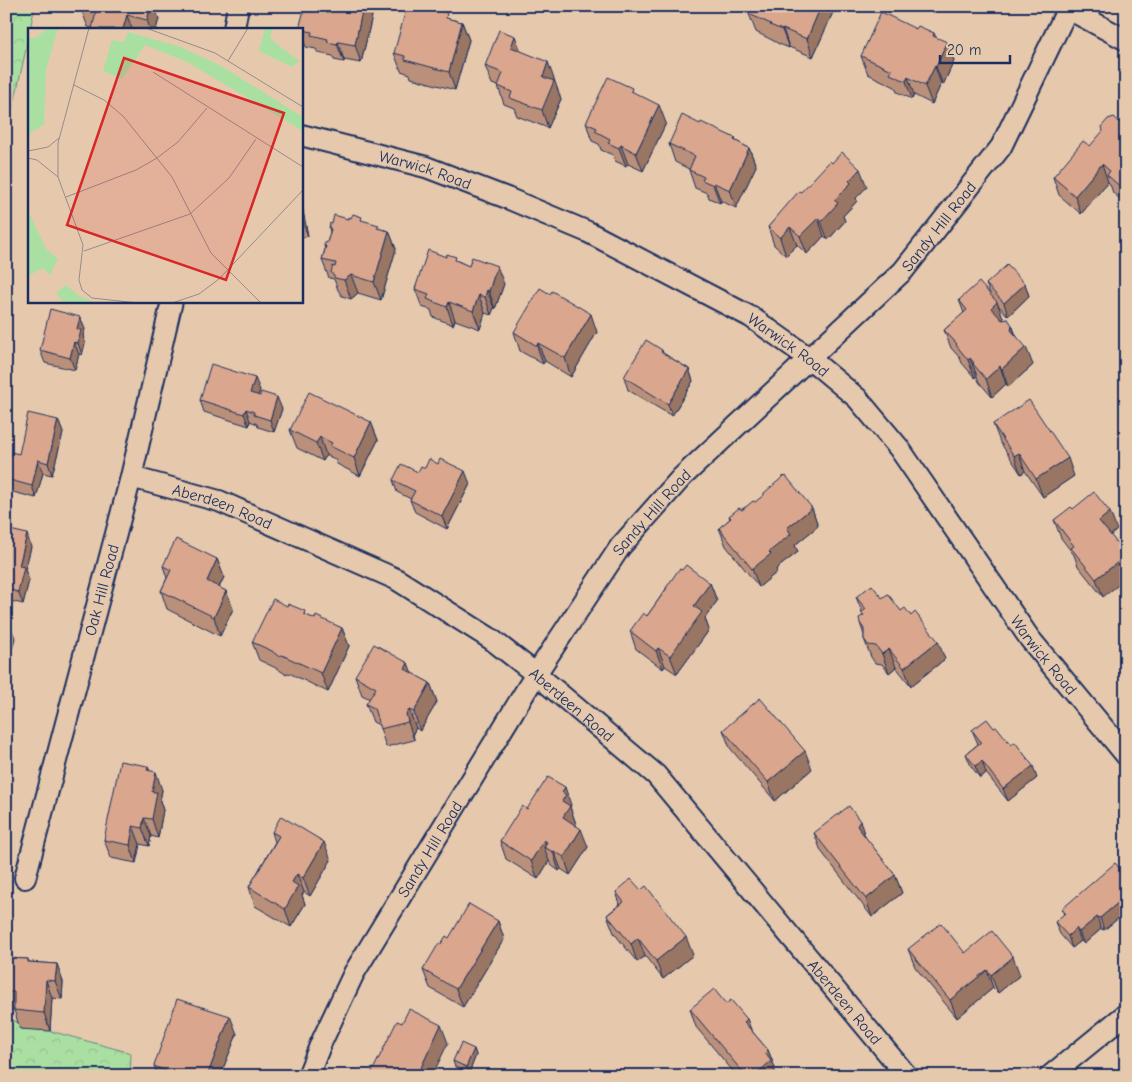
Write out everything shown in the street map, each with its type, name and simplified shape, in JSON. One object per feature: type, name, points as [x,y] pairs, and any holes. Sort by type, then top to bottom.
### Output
[{"type":"street","points":[[234,28],[238,6]]},
{"type":"street","points":[[1067,7],[1126,40]]},
{"type":"street","name":"Sandy Hill Road","points":[[308,1076],[354,972],[536,674],[620,547],[682,477],[903,271],[1001,147],[1067,7]]},
{"type":"street","name":"Warwick Road","points":[[302,135],[426,167],[588,232],[751,317],[810,358],[857,398],[899,448],[1030,639],[1126,755]]},
{"type":"street","name":"Oak Hill Road","points":[[25,878],[131,477],[172,302]]},
{"type":"street","name":"Aberdeen Road","points":[[131,477],[219,501],[396,578],[491,639],[536,674],[656,775],[907,1076]]},
{"type":"street","points":[[1050,1076],[1126,1014]]},
{"type":"green space","points":[[6,6],[35,6],[30,28],[28,28],[28,40],[6,140]]},
{"type":"green space","points":[[6,1019],[131,1053],[130,1076],[6,1076]]},
{"type":"building","points":[[82,6],[151,6],[147,20],[127,15],[123,28],[92,28],[96,12],[81,9]]},
{"type":"building","points":[[305,6],[363,6],[355,45],[327,42],[328,39],[311,35],[312,32],[299,28]]},
{"type":"building","points":[[407,6],[424,6],[447,13],[446,18],[462,22],[449,72],[405,60],[405,56],[394,53]]},
{"type":"building","points":[[752,6],[821,6],[807,39],[770,25],[749,14]]},
{"type":"building","points":[[881,12],[916,29],[918,26],[934,33],[933,36],[947,42],[925,86],[908,77],[906,81],[890,74],[892,70],[861,56]]},
{"type":"building","points":[[499,30],[515,36],[511,47],[548,62],[543,77],[554,81],[542,110],[510,98],[512,92],[498,86],[503,73],[485,66]]},
{"type":"building","points":[[608,77],[632,88],[631,91],[659,105],[636,153],[621,145],[619,148],[608,143],[610,139],[595,131],[597,128],[586,123]]},
{"type":"building","points":[[682,115],[735,138],[734,140],[749,148],[730,190],[702,180],[704,177],[689,170],[695,156],[669,144]]},
{"type":"building","points":[[1114,117],[1122,124],[1126,122],[1126,186],[1123,189],[1107,175],[1110,171],[1102,164],[1075,196],[1053,177],[1083,141],[1090,146],[1103,131],[1102,126],[1108,119]]},
{"type":"building","points":[[842,152],[860,169],[849,181],[851,183],[834,200],[838,203],[821,222],[818,218],[800,236],[790,227],[780,238],[768,227],[799,191],[801,192],[830,161],[832,163]]},
{"type":"building","points":[[353,214],[362,217],[361,220],[379,225],[377,228],[389,231],[374,282],[351,275],[344,280],[335,278],[331,272],[336,263],[322,260],[326,246],[324,246],[325,242],[327,243],[331,229],[329,228],[330,223],[332,224],[334,215],[348,219]]},
{"type":"building","points":[[428,250],[446,257],[447,254],[456,257],[455,260],[469,266],[472,257],[497,266],[489,291],[487,290],[485,297],[479,295],[473,311],[449,302],[447,307],[427,299],[429,294],[415,289]]},
{"type":"building","points":[[1007,265],[1025,284],[1004,303],[986,284]]},
{"type":"building","points":[[979,282],[997,302],[991,308],[1002,320],[1008,319],[1012,325],[1011,330],[1026,347],[1002,369],[1000,366],[986,379],[970,358],[968,360],[944,330],[967,310],[959,300]]},
{"type":"building","points":[[540,288],[550,294],[552,291],[591,314],[565,358],[538,343],[537,346],[514,332]]},
{"type":"building","points":[[50,309],[80,317],[77,329],[81,330],[78,343],[74,342],[70,358],[40,350]]},
{"type":"building","points":[[646,340],[662,350],[661,352],[689,369],[668,404],[624,377]]},
{"type":"building","points":[[211,364],[255,378],[250,393],[260,396],[261,392],[277,397],[270,420],[254,415],[254,412],[246,409],[244,414],[200,400]]},
{"type":"building","points":[[309,392],[371,422],[354,458],[330,446],[332,443],[320,437],[316,443],[290,430]]},
{"type":"building","points":[[1029,400],[1068,458],[1036,479],[1019,453],[1014,456],[993,424]]},
{"type":"building","points":[[28,413],[58,420],[48,463],[38,460],[32,486],[6,479],[11,452],[19,454]]},
{"type":"building","points":[[429,459],[438,464],[440,459],[465,471],[442,516],[410,500],[415,491],[393,480],[401,464],[418,472],[421,466],[425,468]]},
{"type":"building","points":[[786,476],[812,508],[787,528],[791,534],[769,552],[771,554],[752,569],[719,528],[739,508],[742,510],[753,501],[755,502]]},
{"type":"building","points":[[1094,492],[1110,512],[1099,521],[1126,554],[1126,556],[1096,579],[1071,548],[1074,546],[1054,520],[1071,507],[1073,509]]},
{"type":"building","points":[[6,529],[27,534],[19,566],[24,567],[18,592],[6,589]]},
{"type":"building","points":[[176,539],[217,559],[207,581],[226,591],[214,617],[161,591],[171,570],[163,566]]},
{"type":"building","points":[[686,565],[710,583],[694,606],[702,612],[670,656],[658,648],[656,651],[630,631],[643,613],[647,616],[679,569],[682,570]]},
{"type":"building","points":[[872,585],[882,598],[888,594],[901,611],[905,608],[911,616],[915,612],[938,641],[904,668],[889,649],[882,654],[876,646],[868,645],[864,639],[864,629],[859,618],[864,615],[861,613],[866,609],[856,597]]},
{"type":"building","points":[[273,599],[287,606],[288,604],[305,611],[304,614],[315,619],[316,616],[342,628],[321,673],[282,655],[278,656],[272,651],[252,642]]},
{"type":"building","points":[[374,644],[408,663],[405,669],[430,683],[414,712],[409,710],[406,714],[408,722],[380,729],[374,708],[366,704],[376,688],[355,676]]},
{"type":"building","points":[[760,698],[805,751],[768,782],[723,730]]},
{"type":"building","points":[[987,719],[994,728],[997,727],[1011,745],[1015,742],[1033,766],[1003,789],[982,761],[975,766],[966,754],[981,742],[972,730]]},
{"type":"building","points":[[120,761],[148,766],[147,770],[156,772],[152,792],[157,792],[152,819],[144,818],[142,828],[133,826],[130,845],[104,840]]},
{"type":"building","points":[[548,777],[565,787],[562,792],[566,795],[562,801],[570,806],[563,817],[581,829],[564,857],[544,847],[547,842],[544,840],[531,861],[500,841],[522,806],[527,809]]},
{"type":"building","points":[[849,806],[860,821],[857,826],[895,875],[866,899],[814,833]]},
{"type":"building","points":[[281,816],[324,842],[303,878],[297,874],[292,882],[298,886],[285,909],[249,887],[279,836],[272,832]]},
{"type":"building","points":[[1115,863],[1126,875],[1126,896],[1100,918],[1097,917],[1079,932],[1076,928],[1068,936],[1055,922],[1065,913],[1062,909]]},
{"type":"building","points":[[631,879],[641,890],[646,886],[686,937],[656,961],[638,938],[631,944],[607,915],[624,902],[616,892]]},
{"type":"building","points":[[469,904],[498,921],[456,989],[423,970],[439,943],[441,944],[446,936],[449,938]]},
{"type":"building","points":[[941,923],[965,953],[992,931],[1013,957],[991,975],[987,970],[950,1000],[908,949]]},
{"type":"building","points":[[6,958],[28,959],[28,962],[57,964],[55,981],[46,980],[44,1013],[14,1010],[14,992],[6,992]]},
{"type":"building","points":[[714,989],[726,1004],[731,1000],[747,1019],[744,1022],[768,1050],[765,1053],[771,1061],[754,1076],[746,1076],[690,1009]]},
{"type":"building","points":[[177,999],[230,1016],[207,1076],[178,1076],[154,1066]]},
{"type":"building","points":[[409,1009],[441,1025],[417,1076],[370,1076],[397,1021],[402,1023]]},
{"type":"building","points":[[461,1043],[474,1049],[466,1067],[453,1061]]}]
